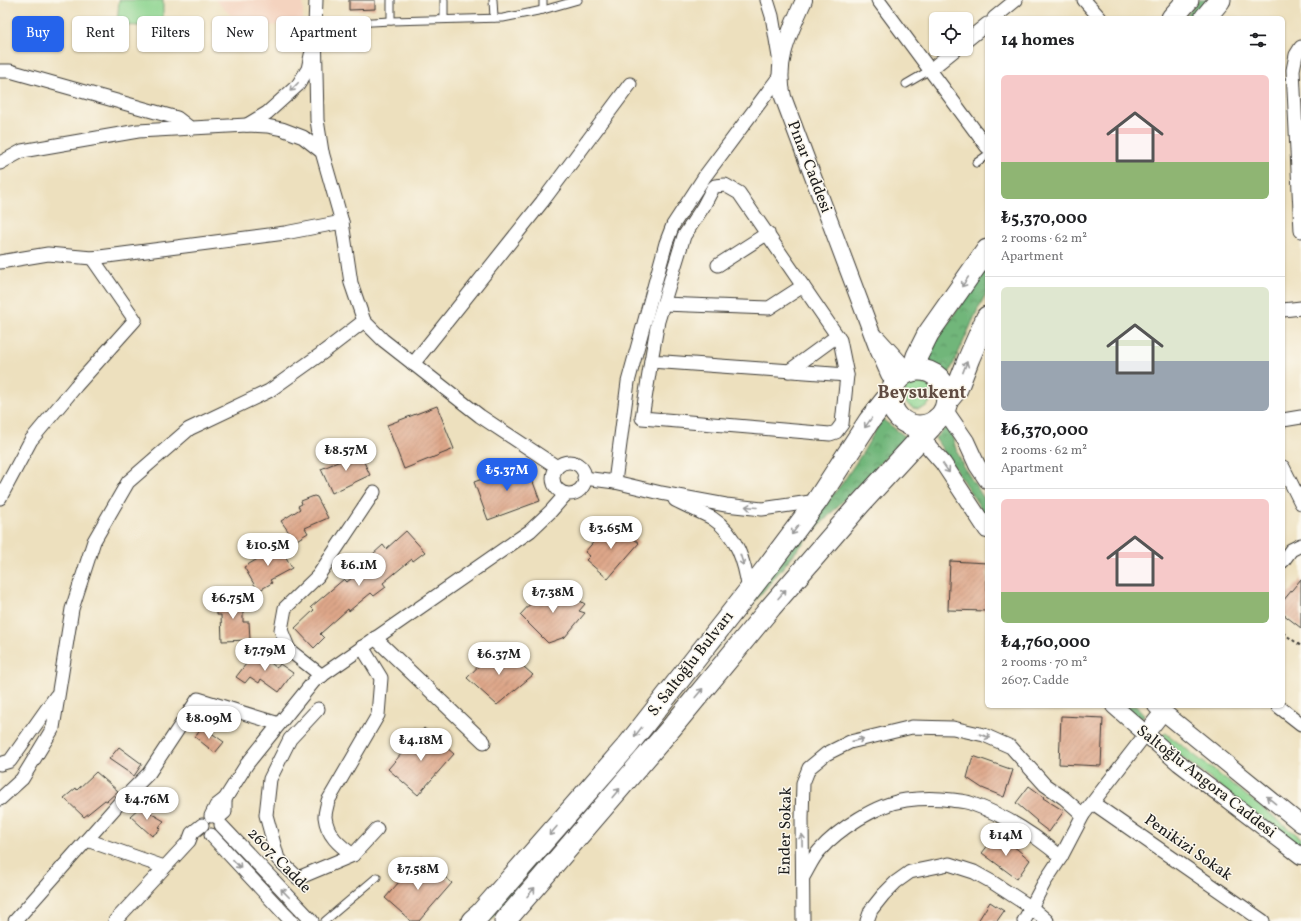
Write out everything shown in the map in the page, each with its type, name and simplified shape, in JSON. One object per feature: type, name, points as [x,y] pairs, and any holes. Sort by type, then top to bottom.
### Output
[{"type":"main road","points":[[1207,16],[1220,0]]},
{"type":"main road","points":[[902,380],[925,370],[937,376],[945,386],[943,410],[930,423],[922,426],[912,425],[903,421],[894,410],[891,400],[902,380],[917,356],[928,334],[985,253]]},
{"type":"main road","name":"S. Saltoğlu Bulvarı","points":[[505,921],[667,733],[770,607],[860,504],[921,438],[957,389],[985,322]]},
{"type":"main road","name":"S. Saltoğlu Bulvarı","points":[[472,921],[480,914],[628,745],[749,591],[817,500],[869,421],[902,380]]},
{"type":"street","points":[[315,16],[316,0]]},
{"type":"street","points":[[615,482],[628,382],[659,263],[673,225],[705,176],[780,71],[772,16],[767,0]]},
{"type":"street","name":"Pınar Caddesi","points":[[804,0],[786,41],[780,71],[780,87],[883,361],[902,380]]},
{"type":"street","points":[[878,0],[985,144]]},
{"type":"street","points":[[996,16],[1016,0]]},
{"type":"street","points":[[1084,0],[1098,16]]},
{"type":"street","points":[[973,35],[985,26]]},
{"type":"street","points":[[1301,47],[1296,55],[1293,70],[1301,231]]},
{"type":"street","points":[[247,125],[267,113],[298,85],[308,69],[311,52]]},
{"type":"street","points":[[316,52],[317,120],[322,152],[342,222],[351,283],[364,321],[383,340],[480,416],[557,467]]},
{"type":"street","points":[[930,70],[947,56]]},
{"type":"street","points":[[0,71],[10,71],[177,118],[190,128]]},
{"type":"street","points":[[413,364],[542,202],[630,84]]},
{"type":"street","points":[[0,163],[22,151],[138,131],[247,125],[267,126],[282,129],[303,137],[322,152]]},
{"type":"street","points":[[705,176],[715,186]]},
{"type":"street","points":[[725,185],[739,193],[768,233],[840,340],[846,375],[842,424],[836,432],[830,434],[642,418],[658,321],[663,304],[684,236],[703,207],[713,188],[715,186],[725,185]]},
{"type":"street","points":[[0,262],[48,254],[92,258],[285,233],[342,222]]},
{"type":"street","points":[[718,266],[768,233]]},
{"type":"street","points":[[0,498],[31,440],[76,386],[135,320],[92,258]]},
{"type":"street","points":[[663,304],[770,308],[804,286]]},
{"type":"street","points":[[1285,310],[1301,308]]},
{"type":"street","points":[[0,799],[22,778],[53,728],[72,609],[94,541],[128,482],[189,429],[269,390],[321,354],[364,321]]},
{"type":"street","points":[[789,371],[837,336]]},
{"type":"street","points":[[651,361],[846,375]]},
{"type":"street","points":[[943,410],[966,441],[977,465],[985,477]]},
{"type":"street","points":[[1285,420],[1301,417]]},
{"type":"street","points":[[921,438],[943,463],[985,527]]},
{"type":"street","points":[[566,462],[577,464],[584,473],[584,478],[581,488],[572,493],[566,494],[558,490],[553,481],[553,476],[557,467],[566,462]]},
{"type":"street","points":[[1285,471],[1301,503]]},
{"type":"street","points":[[584,478],[615,482],[661,493],[726,505],[762,508],[817,500]]},
{"type":"street","points":[[322,676],[289,650],[281,630],[285,608],[318,576],[374,492]]},
{"type":"street","points":[[661,493],[713,519],[728,533],[739,549],[746,572],[749,591]]},
{"type":"street","points":[[115,921],[190,841],[199,838],[225,812],[225,799],[247,764],[314,681],[530,531],[566,494]]},
{"type":"street","points":[[1285,558],[1291,550],[1301,545]]},
{"type":"street","points":[[375,638],[484,742]]},
{"type":"street","points":[[353,855],[332,837],[325,816],[328,801],[378,715],[381,678],[362,647]]},
{"type":"street","points":[[0,764],[10,761],[58,694]]},
{"type":"street","points":[[16,921],[122,800],[150,773],[198,700],[279,724]]},
{"type":"street","name":"Saltoğlu Angora Caddesi","points":[[1116,708],[1145,735],[1179,763],[1301,856]]},
{"type":"street","points":[[1024,921],[1044,883],[1061,857],[1083,815],[1145,735],[1162,708]]},
{"type":"street","name":"Saltoğlu Angora Caddesi","points":[[1162,708],[1301,824]]},
{"type":"street","points":[[1281,708],[1301,724]]},
{"type":"street","points":[[318,709],[290,739],[270,779],[266,815],[278,859],[298,878],[353,855],[377,829]]},
{"type":"street","name":"Ender Sokak","points":[[803,921],[803,782],[809,768],[826,754],[850,742],[912,727],[953,728],[984,735],[1011,747],[1045,785],[1064,798],[1083,815]]},
{"type":"street","points":[[802,878],[818,852],[835,836],[855,821],[876,809],[905,800],[936,798],[969,803],[999,816],[1025,830],[1061,857]]},
{"type":"street","name":"Penikizi Sokak","points":[[1093,803],[1263,921]]},
{"type":"street","name":"2607. Cadde","points":[[211,826],[290,921]]},
{"type":"street","name":"2607. Cadde","points":[[211,826],[312,921]]},
{"type":"street","points":[[87,840],[164,867]]},
{"type":"street","points":[[867,921],[871,910],[882,895],[910,872],[948,864],[974,872],[1032,908],[1047,921]]},
{"type":"lane","points":[[391,0],[391,21]]},
{"type":"lane","points":[[444,0],[444,19]]},
{"type":"lane","points":[[493,0],[494,18]]},
{"type":"lane","points":[[542,0],[544,10]]},
{"type":"lane","points":[[371,22],[504,18],[544,10],[578,0]]},
{"type":"lane","points":[[906,84],[930,70]]},
{"type":"lane","points":[[976,163],[985,156]]},
{"type":"lane","points":[[326,921],[377,877]]},
{"type":"path","points":[[1285,634],[1301,646]]},
{"type":"shaded area","points":[[215,0],[303,0],[303,16],[276,16],[276,25],[268,26],[268,16],[232,16]]},
{"type":"green space","points":[[119,0],[163,0],[163,16],[137,16],[137,26],[129,26],[129,16],[118,16]]},
{"type":"green space","points":[[1199,0],[1208,0],[1195,16],[1186,16]]},
{"type":"green space","points":[[985,270],[985,296],[949,374],[923,359]]},
{"type":"green space","points":[[918,381],[928,385],[932,395],[928,405],[918,409],[908,405],[904,395],[908,385]]},
{"type":"green space","points":[[882,419],[906,437],[804,542],[490,921],[480,921],[795,543],[843,482],[863,452]]},
{"type":"green space","points":[[947,426],[950,429],[963,466],[985,500],[985,515],[935,438]]},
{"type":"green space","points":[[1125,708],[1138,708],[1144,715],[1139,719]]},
{"type":"green space","points":[[1165,733],[1301,838],[1301,849],[1161,741],[1160,738]]},
{"type":"building","points":[[349,0],[375,0],[375,9],[349,10]]},
{"type":"building","points":[[437,406],[454,449],[404,469],[387,425]]},
{"type":"building","points":[[358,449],[370,475],[332,493],[321,469],[345,459],[344,456]]},
{"type":"building","points":[[526,463],[540,501],[488,520],[474,482]]},
{"type":"building","points":[[314,496],[317,497],[328,518],[305,528],[308,533],[295,541],[281,521],[300,509],[298,506],[302,504],[301,501]]},
{"type":"building","points":[[616,524],[639,543],[608,579],[586,560],[590,556],[585,552],[608,525],[612,529]]},
{"type":"building","points":[[406,531],[425,552],[413,561],[412,559],[383,583],[386,587],[374,596],[371,593],[349,611],[348,609],[320,634],[324,638],[314,648],[295,628],[314,610],[311,607],[344,579],[347,582],[377,558],[373,554],[383,545],[386,549]]},
{"type":"building","points":[[278,543],[292,568],[270,580],[272,583],[258,591],[244,567],[261,557],[259,553]]},
{"type":"building","points":[[950,561],[985,563],[985,611],[948,610]]},
{"type":"building","points":[[1301,579],[1301,628],[1285,616],[1285,599]]},
{"type":"building","points":[[544,589],[564,591],[585,604],[579,611],[585,613],[565,637],[548,643],[520,615]]},
{"type":"building","points":[[243,599],[243,622],[249,622],[250,640],[222,641],[221,615],[217,615],[217,600]]},
{"type":"building","points":[[504,649],[533,675],[497,705],[467,678],[490,654]]},
{"type":"building","points":[[256,651],[277,668],[280,664],[293,673],[279,692],[261,679],[259,683],[250,677],[245,683],[236,677]]},
{"type":"building","points":[[1061,716],[1103,718],[1101,766],[1059,764]]},
{"type":"building","points":[[203,727],[224,742],[215,753],[195,737]]},
{"type":"building","points":[[424,728],[454,754],[418,795],[388,769]]},
{"type":"building","points":[[119,747],[142,764],[134,776],[109,759]]},
{"type":"building","points":[[973,756],[1013,770],[1004,797],[982,788],[967,778]]},
{"type":"building","points":[[96,772],[118,791],[107,801],[105,800],[84,817],[64,798],[76,788],[77,790]]},
{"type":"building","points":[[1029,786],[1044,797],[1043,798],[1064,811],[1049,832],[1016,803]]},
{"type":"building","points":[[140,807],[164,821],[159,827],[161,829],[152,836],[130,816]]},
{"type":"building","points":[[996,835],[1030,860],[1017,879],[982,853]]},
{"type":"building","points":[[421,857],[452,883],[419,921],[411,921],[385,898]]},
{"type":"building","points":[[990,902],[1004,911],[997,921],[978,921]]},
{"type":"district","name":"Beysukent","points":[[922,393]]}]
